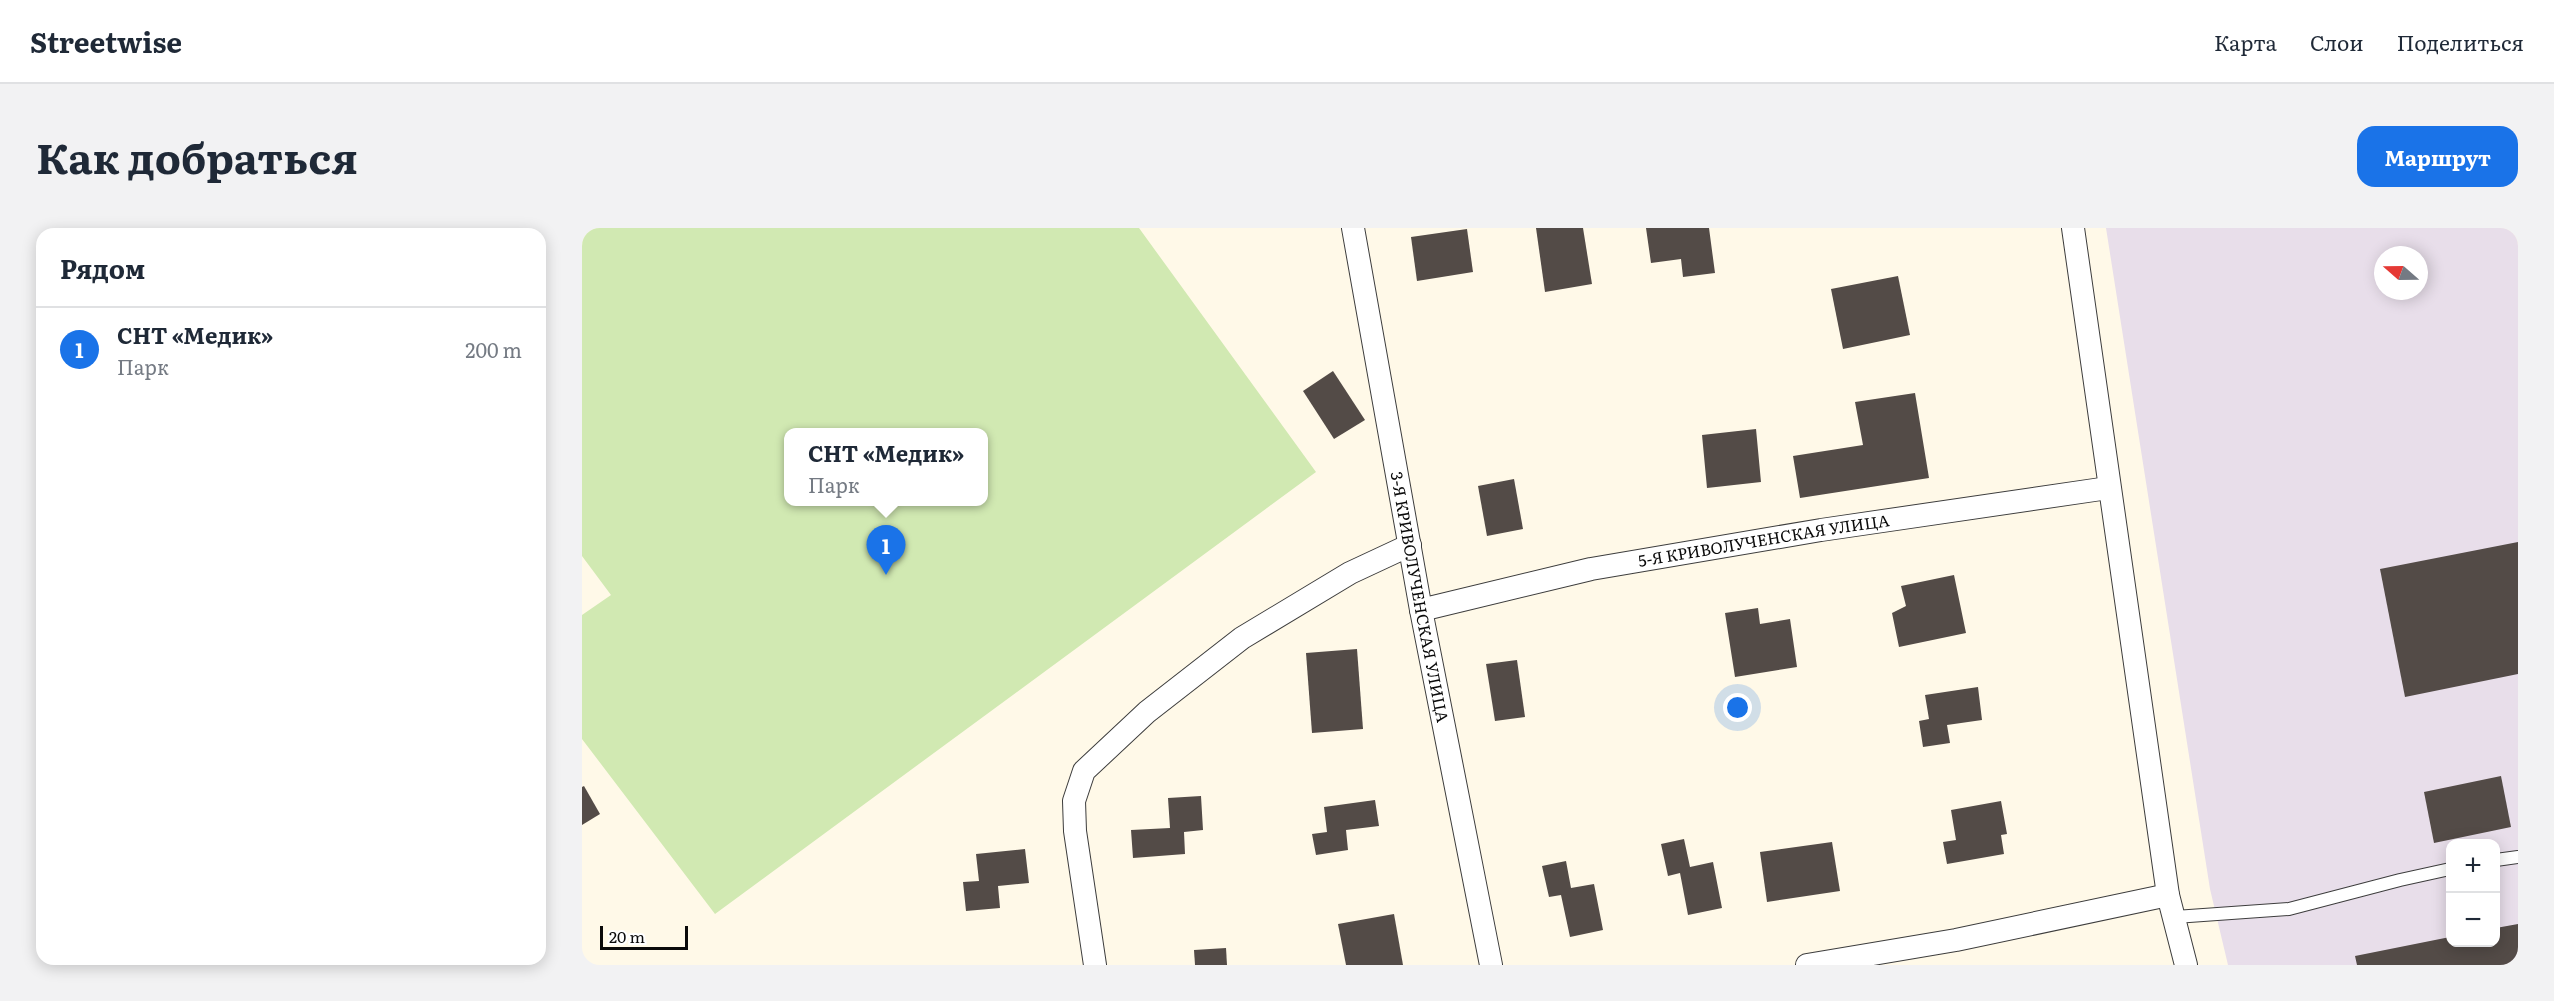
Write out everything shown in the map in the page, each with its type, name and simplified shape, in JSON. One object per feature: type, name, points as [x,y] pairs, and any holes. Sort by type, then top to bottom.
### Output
[{"type":"street","name":"3-Я КРИВОЛУЧЕНСКАЯ УЛИЦА","points":[[1353,228],[1421,610],[1491,965]]},
{"type":"street","points":[[2073,228],[2108,488],[2168,895],[2186,965]]},
{"type":"street","name":"5-Я КРИВОЛУЧЕНСКАЯ УЛИЦА","points":[[1421,610],[1591,569],[1821,530],[2108,488]]},
{"type":"street","points":[[1095,965],[1075,831],[1074,801],[1084,771],[1147,712],[1242,638],[1350,573],[1410,545]]},
{"type":"street","points":[[1807,965],[1956,940],[2168,895]]},
{"type":"lane","points":[[2500,859],[2518,857]]},
{"type":"lane","points":[[2175,918],[2289,909],[2446,870]]},
{"type":"shaded area","points":[[2106,228],[2518,228],[2518,965],[2228,965],[2210,889]]},
{"type":"green space","points":[[582,228],[1139,228],[1316,472],[715,914],[582,739],[582,615],[611,595],[582,556]]},
{"type":"building","points":[[1536,228],[1583,228],[1592,284],[1545,292]]},
{"type":"building","points":[[1646,228],[1709,228],[1715,273],[1683,277],[1681,259],[1651,263]]},
{"type":"building","points":[[1467,229],[1473,272],[1417,281],[1411,237]]},
{"type":"building","points":[[1898,276],[1910,335],[1843,349],[1831,289]]},
{"type":"building","points":[[1333,371],[1365,420],[1334,439],[1303,391]]},
{"type":"building","points":[[1915,393],[1929,478],[1800,498],[1793,456],[1863,445],[1855,402]]},
{"type":"building","points":[[1756,429],[1761,482],[1707,488],[1702,435]]},
{"type":"building","points":[[1514,479],[1523,529],[1487,536],[1478,486]]},
{"type":"building","points":[[2518,542],[2518,674],[2405,697],[2380,569]]},
{"type":"building","points":[[1954,575],[1966,633],[1899,647],[1892,613],[1906,606],[1901,586]]},
{"type":"building","points":[[1758,608],[1760,624],[1790,619],[1797,667],[1735,677],[1725,613]]},
{"type":"building","points":[[1357,649],[1363,729],[1312,733],[1306,653]]},
{"type":"building","points":[[1517,660],[1525,717],[1495,721],[1486,664]]},
{"type":"building","points":[[1978,687],[1982,720],[1947,725],[1950,743],[1923,747],[1919,721],[1929,719],[1925,695]]},
{"type":"building","points":[[2501,776],[2511,827],[2434,843],[2424,792]]},
{"type":"building","points":[[584,786],[600,814],[582,825],[582,787]]},
{"type":"building","points":[[1201,796],[1203,830],[1184,832],[1185,854],[1133,858],[1131,830],[1170,828],[1168,798]]},
{"type":"building","points":[[1375,800],[1379,826],[1346,830],[1348,850],[1316,855],[1312,834],[1327,832],[1324,807]]},
{"type":"building","points":[[2001,801],[2007,834],[2001,835],[2004,854],[1947,864],[1943,842],[1956,840],[1951,810]]},
{"type":"building","points":[[1684,839],[1690,867],[1713,862],[1722,908],[1688,915],[1680,873],[1668,876],[1661,844]]},
{"type":"building","points":[[1832,842],[1840,891],[1767,902],[1760,852]]},
{"type":"building","points":[[1025,849],[1029,883],[998,886],[1000,908],[966,911],[963,882],[979,881],[976,854]]},
{"type":"building","points":[[1566,861],[1571,888],[1594,884],[1603,930],[1570,937],[1561,895],[1549,897],[1542,866]]},
{"type":"building","points":[[1394,914],[1403,965],[1346,965],[1338,924]]},
{"type":"building","points":[[2518,924],[2518,965],[2357,965],[2355,956],[2446,938],[2446,947],[2500,947],[2500,927]]},
{"type":"building","points":[[1226,948],[1227,965],[1195,965],[1194,950]]},
{"type":"place","name":"СНТ «Медик»","points":[[886,575]]}]
